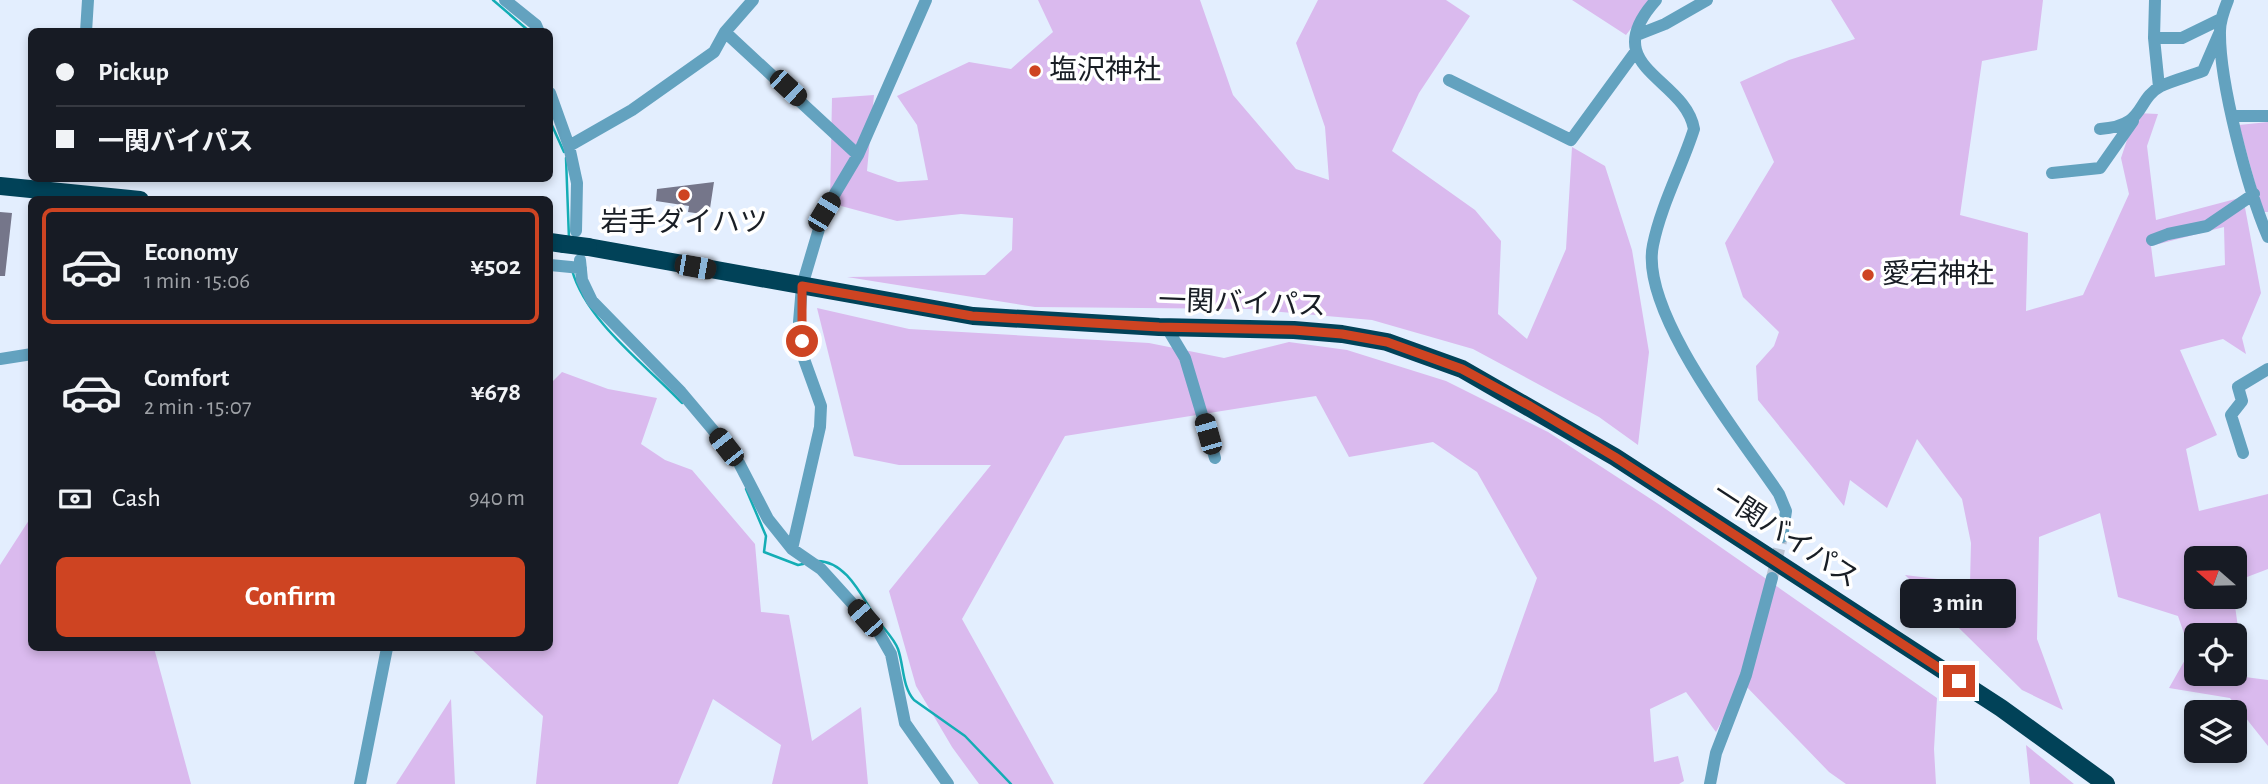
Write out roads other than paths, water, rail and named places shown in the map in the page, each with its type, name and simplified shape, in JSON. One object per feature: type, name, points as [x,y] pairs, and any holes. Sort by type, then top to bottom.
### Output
[{"type":"highway","points":[[0,186],[68,190],[111,196]]},
{"type":"highway","name":"一関バイパス","points":[[563,239],[583,258],[802,286],[972,316],[1167,328],[1342,334],[1387,342],[1462,369],[1615,457],[2012,715],[2106,784]]},
{"type":"street","points":[[86,28],[88,0]]},
{"type":"street","points":[[506,0],[537,28]]},
{"type":"street","points":[[569,146],[679,79],[714,52],[725,32],[753,0]]},
{"type":"street","points":[[792,549],[820,427],[821,406],[804,359],[799,322],[802,286],[824,212],[858,155],[926,0]]},
{"type":"street","points":[[1656,0],[1642,16],[1636,51],[1642,64],[1677,97],[1692,117],[1694,129],[1653,247],[1652,270],[1656,286],[1690,362],[1779,494],[1786,511],[1782,537]]},
{"type":"street","points":[[1637,35],[1665,24],[1707,0]]},
{"type":"street","points":[[2155,0],[2154,38],[2159,87]]},
{"type":"street","points":[[2052,173],[2100,168],[2159,87],[2203,71],[2228,0]]},
{"type":"street","points":[[2154,38],[2182,38],[2221,25]]},
{"type":"street","points":[[2221,25],[2233,116],[2268,237]]},
{"type":"street","points":[[725,32],[858,155]]},
{"type":"street","points":[[1449,80],[1571,140],[1636,51]]},
{"type":"street","points":[[553,101],[569,146],[577,183],[563,239]]},
{"type":"street","points":[[2233,116],[2268,116]]},
{"type":"street","points":[[2100,129],[2115,128],[2135,118]]},
{"type":"street","points":[[2152,240],[2207,226],[2254,194]]},
{"type":"street","points":[[553,264],[583,258],[582,280],[592,301],[640,349],[713,430],[739,463],[768,519],[792,549],[818,566],[885,644],[891,654],[905,723],[948,784]]},
{"type":"street","points":[[1167,328],[1185,358],[1215,458]]},
{"type":"street","points":[[0,359],[28,355]]},
{"type":"street","points":[[2243,453],[2231,415],[2242,401],[2238,387],[2268,369]]},
{"type":"street","points":[[1710,784],[1716,753],[1746,675],[1772,578]]},
{"type":"street","points":[[360,784],[386,651]]},
{"type":"waterway","points":[[493,0],[525,28]]},
{"type":"waterway","points":[[553,128],[564,152]]},
{"type":"waterway","points":[[566,158],[569,239]]},
{"type":"waterway","points":[[572,270],[579,289],[603,324],[682,403]]},
{"type":"waterway","points":[[746,489],[766,536],[764,552],[798,565],[803,564]]},
{"type":"waterway","points":[[816,561],[827,562],[836,567],[859,590],[896,645],[907,689],[914,700],[965,736],[1011,784]]},
{"type":"tunnel","points":[[1772,578],[1782,537]]},
{"type":"place","name":"塩沢神社","points":[[1035,71]]},
{"type":"place","name":"岩手ダイハツ","points":[[684,195]]},
{"type":"place","name":"愛宕神社","points":[[1868,275]]}]
